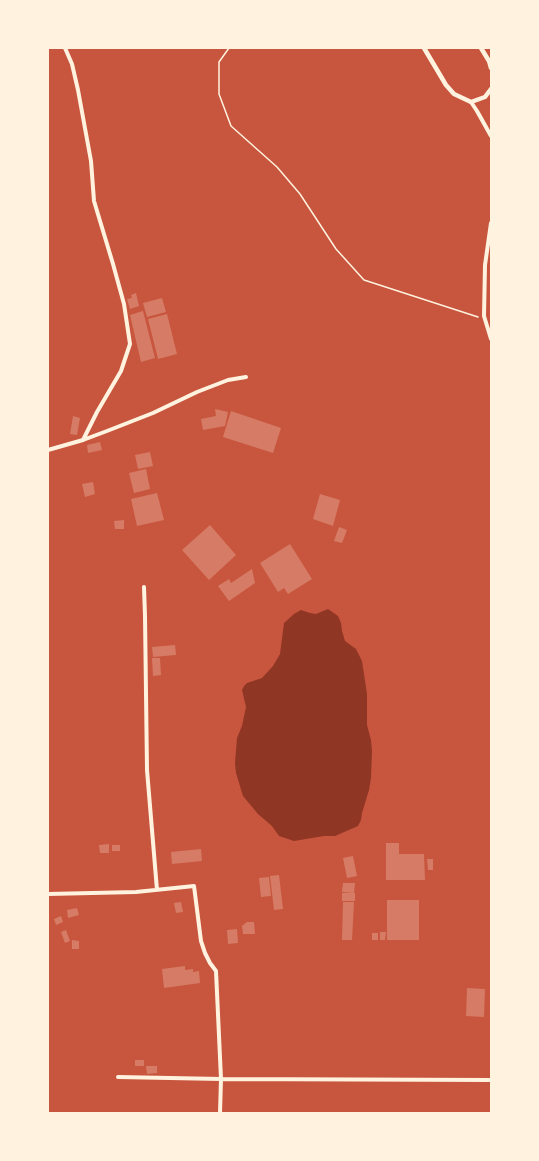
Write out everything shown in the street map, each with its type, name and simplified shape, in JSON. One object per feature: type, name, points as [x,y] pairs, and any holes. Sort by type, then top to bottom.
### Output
[{"type":"street","points":[[65,48],[72,64],[78,90],[91,161],[94,201],[124,304],[130,344],[121,371],[97,412],[83,440]]},
{"type":"street","points":[[424,48],[446,86],[454,94],[471,102],[491,136]]},
{"type":"street","points":[[481,48],[489,60],[491,68]]},
{"type":"street","points":[[471,102],[485,97],[491,89]]},
{"type":"street","points":[[491,223],[485,265],[484,316],[491,339]]},
{"type":"street","points":[[48,450],[83,440],[153,413],[197,392],[228,380],[246,377]]},
{"type":"street","points":[[144,587],[146,616],[147,770],[157,890]]},
{"type":"street","points":[[48,894],[136,892],[194,886],[205,953],[216,971],[221,1079],[220,1113]]},
{"type":"street","points":[[118,1077],[491,1080]]},
{"type":"path","points":[[229,48],[218,62],[219,94],[231,126],[277,167],[300,194],[336,249],[364,280],[485,319]]},
{"type":"shaded area","points":[[328,609],[338,616],[345,641],[356,649],[362,661],[367,694],[367,725],[372,751],[371,778],[361,820],[358,826],[335,836],[324,836],[294,841],[279,836],[272,826],[258,814],[243,796],[236,773],[235,763],[237,738],[242,726],[246,707],[242,690],[247,683],[262,678],[273,666],[280,654],[284,623],[301,610],[316,614]]},
{"type":"building","points":[[136,293],[139,306],[130,309],[127,299],[132,298],[131,295]]},
{"type":"building","points":[[162,298],[166,312],[147,317],[143,303]]},
{"type":"building","points":[[143,311],[155,358],[141,362],[130,315]]},
{"type":"building","points":[[167,314],[177,354],[158,359],[148,319]]},
{"type":"building","points":[[215,409],[228,412],[225,426],[203,430],[201,419],[216,416]]},
{"type":"building","points":[[231,411],[281,428],[273,453],[223,437]]},
{"type":"building","points":[[73,416],[80,418],[77,435],[70,434]]},
{"type":"building","points":[[100,442],[102,450],[88,453],[87,445]]},
{"type":"building","points":[[150,452],[153,466],[138,469],[135,455]]},
{"type":"building","points":[[146,469],[150,489],[134,493],[129,473]]},
{"type":"building","points":[[93,482],[95,494],[85,497],[82,484]]},
{"type":"building","points":[[157,493],[164,520],[137,526],[131,499]]},
{"type":"building","points":[[320,494],[340,500],[333,526],[313,519]]},
{"type":"building","points":[[124,520],[124,529],[115,529],[114,521]]},
{"type":"building","points":[[210,525],[236,555],[209,580],[182,550]]},
{"type":"building","points":[[339,527],[347,530],[342,543],[334,541]]},
{"type":"building","points":[[290,544],[312,579],[288,594],[284,588],[278,592],[260,563]]},
{"type":"building","points":[[252,569],[255,583],[229,601],[218,586],[229,579],[231,583]]},
{"type":"building","points":[[175,645],[176,655],[153,657],[152,647]]},
{"type":"building","points":[[152,658],[160,658],[161,675],[153,676]]},
{"type":"building","points":[[386,843],[399,843],[399,854],[424,854],[425,880],[386,880]]},
{"type":"building","points":[[109,844],[109,853],[100,853],[99,845]]},
{"type":"building","points":[[112,845],[120,845],[120,851],[112,851]]},
{"type":"building","points":[[201,849],[202,861],[172,864],[171,852]]},
{"type":"building","points":[[353,856],[357,876],[347,878],[343,858]]},
{"type":"building","points":[[427,859],[433,859],[433,870],[428,870]]},
{"type":"building","points":[[279,875],[283,909],[274,910],[270,876]]},
{"type":"building","points":[[269,877],[271,896],[261,897],[259,878]]},
{"type":"building","points":[[343,883],[355,883],[354,893],[342,892]]},
{"type":"building","points":[[342,893],[355,893],[355,901],[342,901]]},
{"type":"building","points":[[387,900],[419,900],[419,940],[387,940]]},
{"type":"building","points":[[181,902],[183,912],[176,913],[174,903]]},
{"type":"building","points":[[343,902],[354,902],[352,940],[342,940]]},
{"type":"building","points":[[77,908],[79,915],[68,918],[67,910]]},
{"type":"building","points":[[61,916],[63,922],[56,925],[54,919]]},
{"type":"building","points":[[247,922],[254,922],[255,934],[243,934],[242,926]]},
{"type":"building","points":[[237,929],[238,943],[228,944],[227,930]]},
{"type":"building","points":[[66,930],[70,941],[65,943],[61,932]]},
{"type":"building","points":[[380,932],[386,932],[385,940],[380,940]]},
{"type":"building","points":[[372,933],[378,933],[378,940],[372,940]]},
{"type":"building","points":[[72,940],[79,941],[79,949],[72,949]]},
{"type":"building","points":[[185,966],[185,970],[193,969],[193,972],[199,971],[200,983],[164,988],[162,969]]},
{"type":"building","points":[[467,988],[485,989],[484,1017],[466,1016]]},
{"type":"building","points":[[135,1060],[144,1060],[144,1066],[135,1066]]},
{"type":"building","points":[[146,1066],[157,1066],[157,1073],[147,1074]]}]
